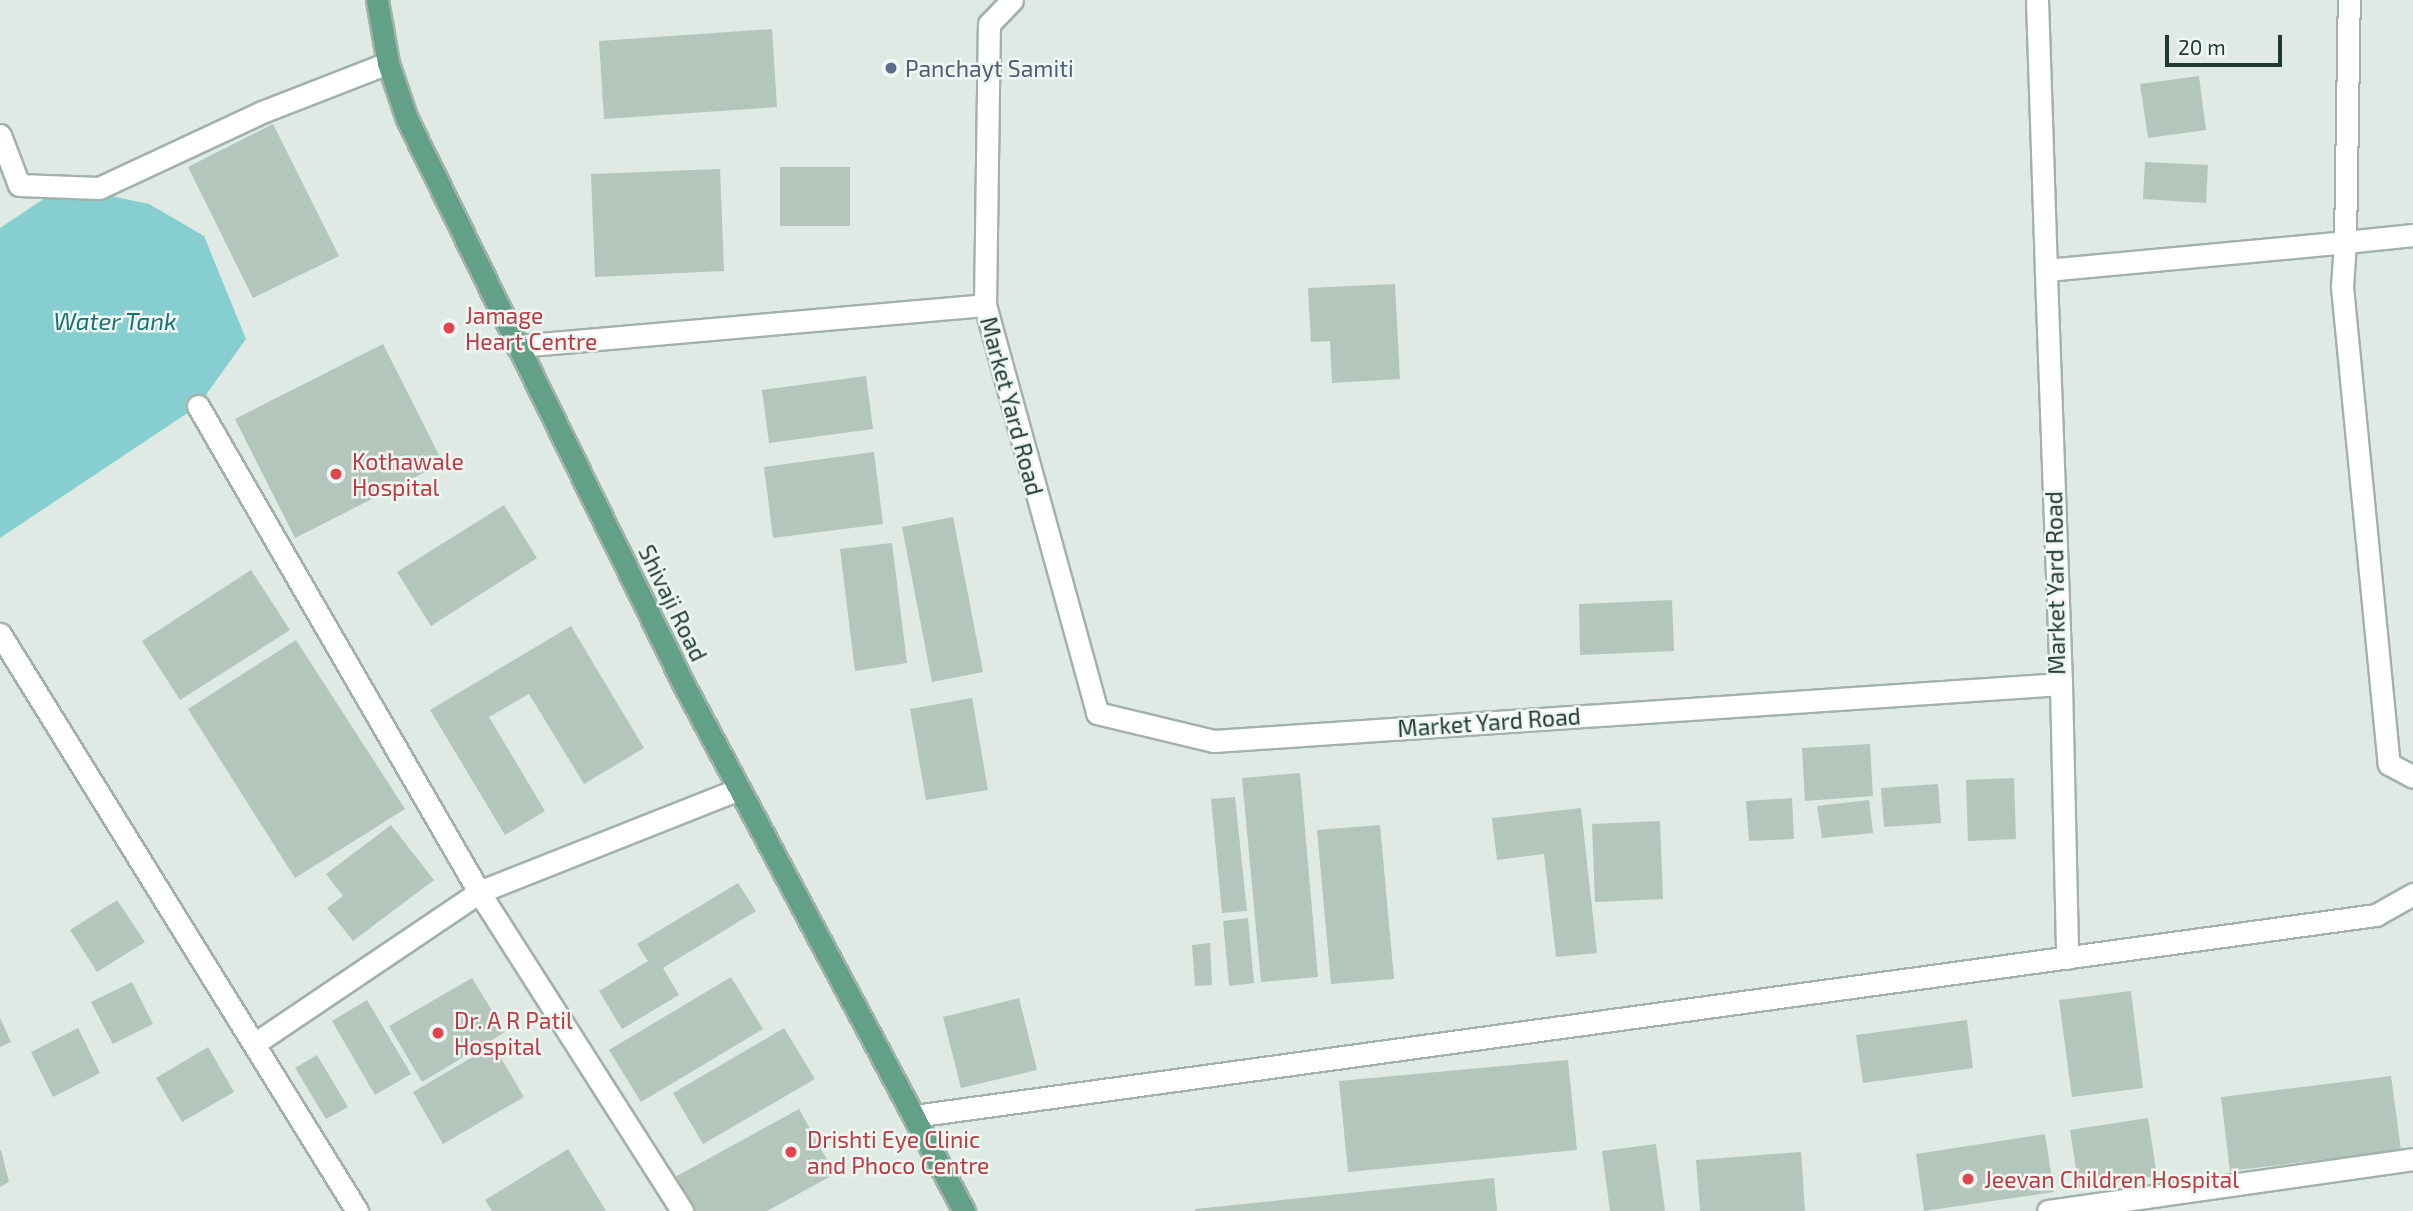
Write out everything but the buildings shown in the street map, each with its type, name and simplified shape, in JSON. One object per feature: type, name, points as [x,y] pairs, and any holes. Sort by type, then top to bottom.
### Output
[{"type":"main road","name":"Shivaji Road","points":[[377,0],[388,63],[407,119],[517,346],[739,789],[964,1211]]},
{"type":"street","points":[[985,306],[989,24],[1012,0]]},
{"type":"street","name":"Market Yard Road","points":[[517,346],[985,306],[1097,713],[1214,741],[2061,684],[2037,0]]},
{"type":"street","points":[[2349,0],[2342,287],[2389,764],[2413,777]]},
{"type":"street","points":[[0,135],[19,185],[99,188],[262,112],[388,63]]},
{"type":"street","points":[[2046,270],[2413,235]]},
{"type":"street","points":[[198,406],[479,892],[682,1211]]},
{"type":"street","points":[[0,634],[257,1042],[357,1211]]},
{"type":"street","points":[[2061,684],[2067,958]]},
{"type":"street","points":[[257,1042],[479,892],[739,789]]},
{"type":"street","points":[[914,1116],[2376,915],[2413,894]]},
{"type":"street","points":[[2048,1211],[2413,1159]]},
{"type":"water","name":"Water Tank","points":[[63,186],[149,204],[204,236],[246,339],[198,406],[0,538],[0,228]]},
{"type":"place","name":"Panchayt Samiti","points":[[891,68]]},
{"type":"place","name":"Jamage Heart Centre","points":[[449,328]]},
{"type":"place","name":"Kothawale Hospital","points":[[336,474]]},
{"type":"place","name":"Dr. A R Patil Hospital","points":[[438,1033]]},
{"type":"place","name":"Drishti Eye Clinic and Phoco Centre","points":[[791,1152]]},
{"type":"place","name":"Jeevan Children Hospital","points":[[1968,1179]]}]
